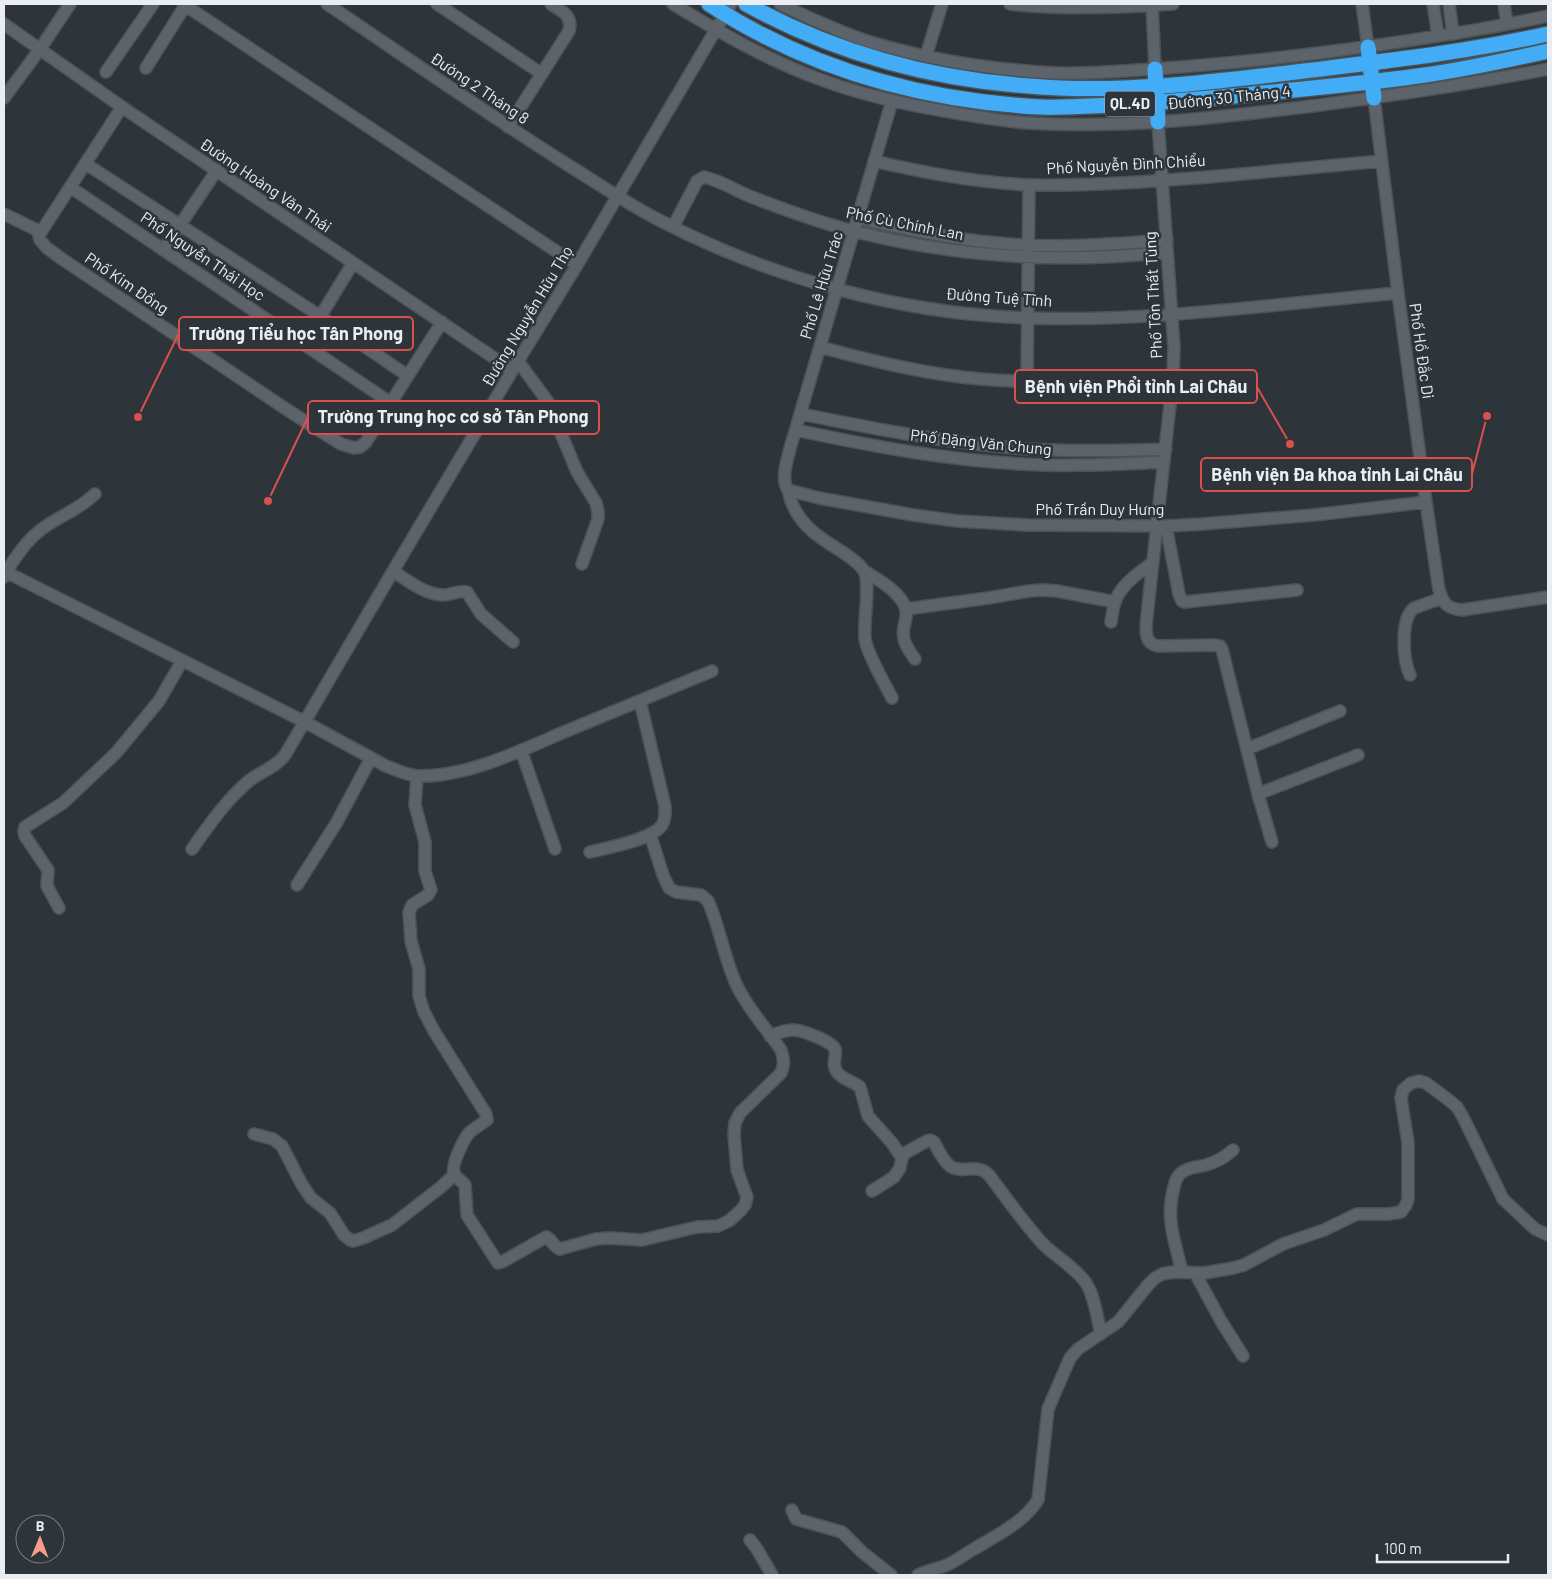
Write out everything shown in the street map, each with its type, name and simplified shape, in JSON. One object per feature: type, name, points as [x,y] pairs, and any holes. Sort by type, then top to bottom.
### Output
[{"type":"highway","name":"QL.4D","points":[[709,4],[728,9]]},
{"type":"highway","name":"Đường 30 Tháng 4","points":[[746,4],[793,28],[831,44],[870,57],[924,63],[979,81],[1030,86],[1092,88],[1225,80],[1462,50],[1548,34]]},
{"type":"highway","name":"Đường 30 Tháng 4","points":[[728,9],[767,38],[818,61],[881,81],[979,102],[1043,107],[1157,103],[1372,81],[1466,68],[1548,50]]},
{"type":"highway","points":[[1368,47],[1374,98]]},
{"type":"highway","points":[[1155,69],[1158,122]]},
{"type":"street","points":[[4,98],[70,4]]},
{"type":"street","points":[[106,72],[153,4]]},
{"type":"street","name":"Đường 2 Tháng 8","points":[[327,4],[508,127],[618,196]]},
{"type":"street","points":[[437,4],[542,74]]},
{"type":"street","points":[[508,127],[569,31],[570,21],[564,12],[551,4]]},
{"type":"street","name":"QL.4D","points":[[673,4],[716,30]]},
{"type":"street","name":"Đường 30 Tháng 4","points":[[780,4],[832,28],[924,63],[958,63],[1057,73],[1090,73],[1245,62],[1368,47],[1453,34],[1548,16]]},
{"type":"street","points":[[924,63],[942,4]]},
{"type":"street","points":[[1010,4],[1061,8],[1173,4]]},
{"type":"street","points":[[1362,4],[1368,47]]},
{"type":"street","points":[[1433,4],[1438,36]]},
{"type":"street","points":[[1449,4],[1453,34]]},
{"type":"street","points":[[1504,4],[1507,24]]},
{"type":"street","points":[[146,68],[184,5],[577,266]]},
{"type":"street","points":[[1152,5],[1155,69]]},
{"type":"street","name":"Đường Nguyễn Hữu Thọ","points":[[192,848],[217,815],[240,790],[259,774],[281,761],[515,366],[577,266],[728,9]]},
{"type":"street","name":"Đường Hoàng Văn Thái","points":[[4,24],[122,107],[353,263],[442,322],[515,366],[548,402],[577,472],[596,503],[598,519],[582,564]]},
{"type":"street","name":"Đường 30 Tháng 4","points":[[716,30],[793,69],[852,90],[892,101],[970,115],[1030,123],[1158,122],[1260,113],[1426,91],[1548,69]]},
{"type":"street","name":"Phố Hồ Đắc Di","points":[[1374,98],[1426,502],[1439,590],[1444,602]]},
{"type":"street","name":"Phố Lê Hữu Trác","points":[[787,485],[787,463],[796,430],[892,101]]},
{"type":"street","points":[[4,214],[40,234],[122,107]]},
{"type":"street","name":"Phố Tôn Thất Tùng","points":[[1158,122],[1174,347],[1173,377],[1164,462],[1161,526],[1153,562],[1147,616],[1147,635],[1149,643],[1158,646],[1220,646],[1224,654],[1247,749]]},
{"type":"street","name":"Phố Nguyễn Đình Chiểu","points":[[874,161],[954,177],[1030,184],[1120,184],[1382,161]]},
{"type":"street","name":"Phố Nguyễn Thái Học","points":[[86,164],[320,316],[408,376]]},
{"type":"street","points":[[163,250],[216,170]]},
{"type":"street","name":"Phố Cù Chính Lan","points":[[673,227],[697,181],[704,177],[794,213],[854,232],[943,248],[1028,251],[1066,246],[1167,246]]},
{"type":"street","points":[[1027,381],[1030,184]]},
{"type":"street","name":"Phố Nguyễn Thái Học","points":[[70,187],[391,402]]},
{"type":"street","name":"Đường Tuệ Tĩnh","points":[[618,196],[673,227],[729,253],[766,267],[836,288],[911,305],[949,311],[1027,318],[1103,319],[1171,315],[1398,293]]},
{"type":"street","name":"Phố Cù Chính Lan","points":[[858,218],[966,239],[998,243],[1028,251]]},
{"type":"street","name":"Phố Kim Đồng","points":[[40,234],[40,240],[47,248],[62,259],[342,444],[354,448],[360,447],[366,442],[391,402]]},
{"type":"street","points":[[304,343],[353,263]]},
{"type":"street","points":[[391,402],[442,322]]},
{"type":"street","points":[[820,347],[870,361],[905,368],[980,378],[1027,381],[1123,381],[1173,377]]},
{"type":"street","name":"Phố Đặng Văn Chung","points":[[801,414],[874,428],[1015,448],[1060,450],[1166,449]]},
{"type":"street","name":"Phố Đặng Văn Chung","points":[[796,430],[893,449],[979,461],[1057,465],[1164,462]]},
{"type":"street","points":[[979,461],[980,444]]},
{"type":"street","points":[[787,485],[795,509],[811,531],[897,595],[907,614],[903,634],[906,646],[915,659]]},
{"type":"street","name":"Phố Trần Duy Hưng","points":[[787,485],[819,498],[913,515],[957,521],[1027,525],[1161,526],[1314,515],[1426,502]]},
{"type":"street","points":[[95,494],[78,509],[45,526],[28,542],[5,573],[182,660],[371,758],[396,770],[416,776],[464,769],[499,759],[712,671]]},
{"type":"street","points":[[1161,526],[1180,598],[1185,602],[1297,590]]},
{"type":"street","points":[[1111,622],[1115,602],[1125,586],[1153,562]]},
{"type":"street","points":[[393,571],[435,594],[467,592],[481,614],[513,642]]},
{"type":"street","points":[[864,571],[866,580],[864,625],[866,642],[892,698]]},
{"type":"street","points":[[906,609],[1042,590],[1115,602]]},
{"type":"street","points":[[1410,675],[1406,666],[1405,655],[1406,624],[1409,614],[1414,608],[1444,602],[1452,609],[1472,609],[1548,598]]},
{"type":"street","points":[[59,908],[47,886],[48,870],[25,836],[25,828],[63,803],[116,753],[159,701],[182,660]]},
{"type":"street","points":[[590,852],[650,834],[662,826],[665,806],[640,701]]},
{"type":"street","points":[[1272,842],[1247,749],[1340,711]]},
{"type":"street","points":[[521,750],[555,849]]},
{"type":"street","points":[[1258,794],[1358,755]]},
{"type":"street","points":[[297,884],[337,822],[371,758]]},
{"type":"street","points":[[416,776],[415,805],[425,842],[425,871],[430,890],[428,895],[412,905],[409,912],[411,941],[419,968],[419,996],[431,1026],[486,1114],[486,1120],[472,1130],[465,1139],[454,1165],[455,1174],[465,1185],[467,1215],[498,1263],[546,1237],[560,1250],[596,1239],[642,1240],[697,1227],[724,1224],[740,1211],[746,1201],[746,1194],[738,1176],[734,1128],[737,1119],[748,1105],[777,1078],[784,1065],[781,1050],[737,986],[708,901],[702,895],[676,892],[669,888],[650,834]]},
{"type":"street","points":[[770,1036],[785,1031],[798,1030],[832,1045],[835,1051],[834,1062],[836,1071],[860,1088],[868,1116],[892,1143],[902,1158]]},
{"type":"street","points":[[918,1575],[947,1565],[1002,1532],[1024,1517],[1033,1508],[1038,1500],[1050,1402],[1070,1358],[1078,1349],[1118,1322],[1155,1278],[1162,1274],[1224,1270],[1244,1265],[1283,1244],[1324,1230],[1357,1214],[1396,1213],[1403,1209],[1408,1199],[1408,1143],[1401,1104],[1402,1093],[1406,1086],[1415,1081],[1419,1080],[1426,1083],[1457,1107],[1503,1199],[1536,1229],[1548,1235]]},
{"type":"street","points":[[254,1134],[273,1139],[282,1146],[301,1184],[311,1198],[330,1214],[344,1235],[353,1241],[400,1220],[455,1174]]},
{"type":"street","points":[[872,1191],[894,1176],[900,1168],[905,1153],[930,1140],[934,1142],[952,1168],[977,1168],[987,1172],[1014,1210],[1044,1245],[1078,1274],[1086,1284],[1091,1295],[1101,1334]]},
{"type":"street","points":[[1182,1272],[1170,1219],[1170,1204],[1175,1183],[1185,1170],[1220,1160],[1233,1150]]},
{"type":"street","points":[[1195,1272],[1221,1321],[1243,1356]]},
{"type":"street","points":[[792,1510],[796,1519],[842,1532],[862,1552],[891,1575]]},
{"type":"street","points":[[750,1540],[772,1575]]},
{"type":"place","name":"Bệnh viện Đa khoa tỉnh Lai Châu","points":[[1487,416]]},
{"type":"place","name":"Trường Tiểu học Tân Phong","points":[[138,417]]},
{"type":"place","name":"Bệnh viện Phổi tỉnh Lai Châu","points":[[1290,444]]},
{"type":"place","name":"Trường Trung học cơ sở Tân Phong","points":[[268,501]]}]
